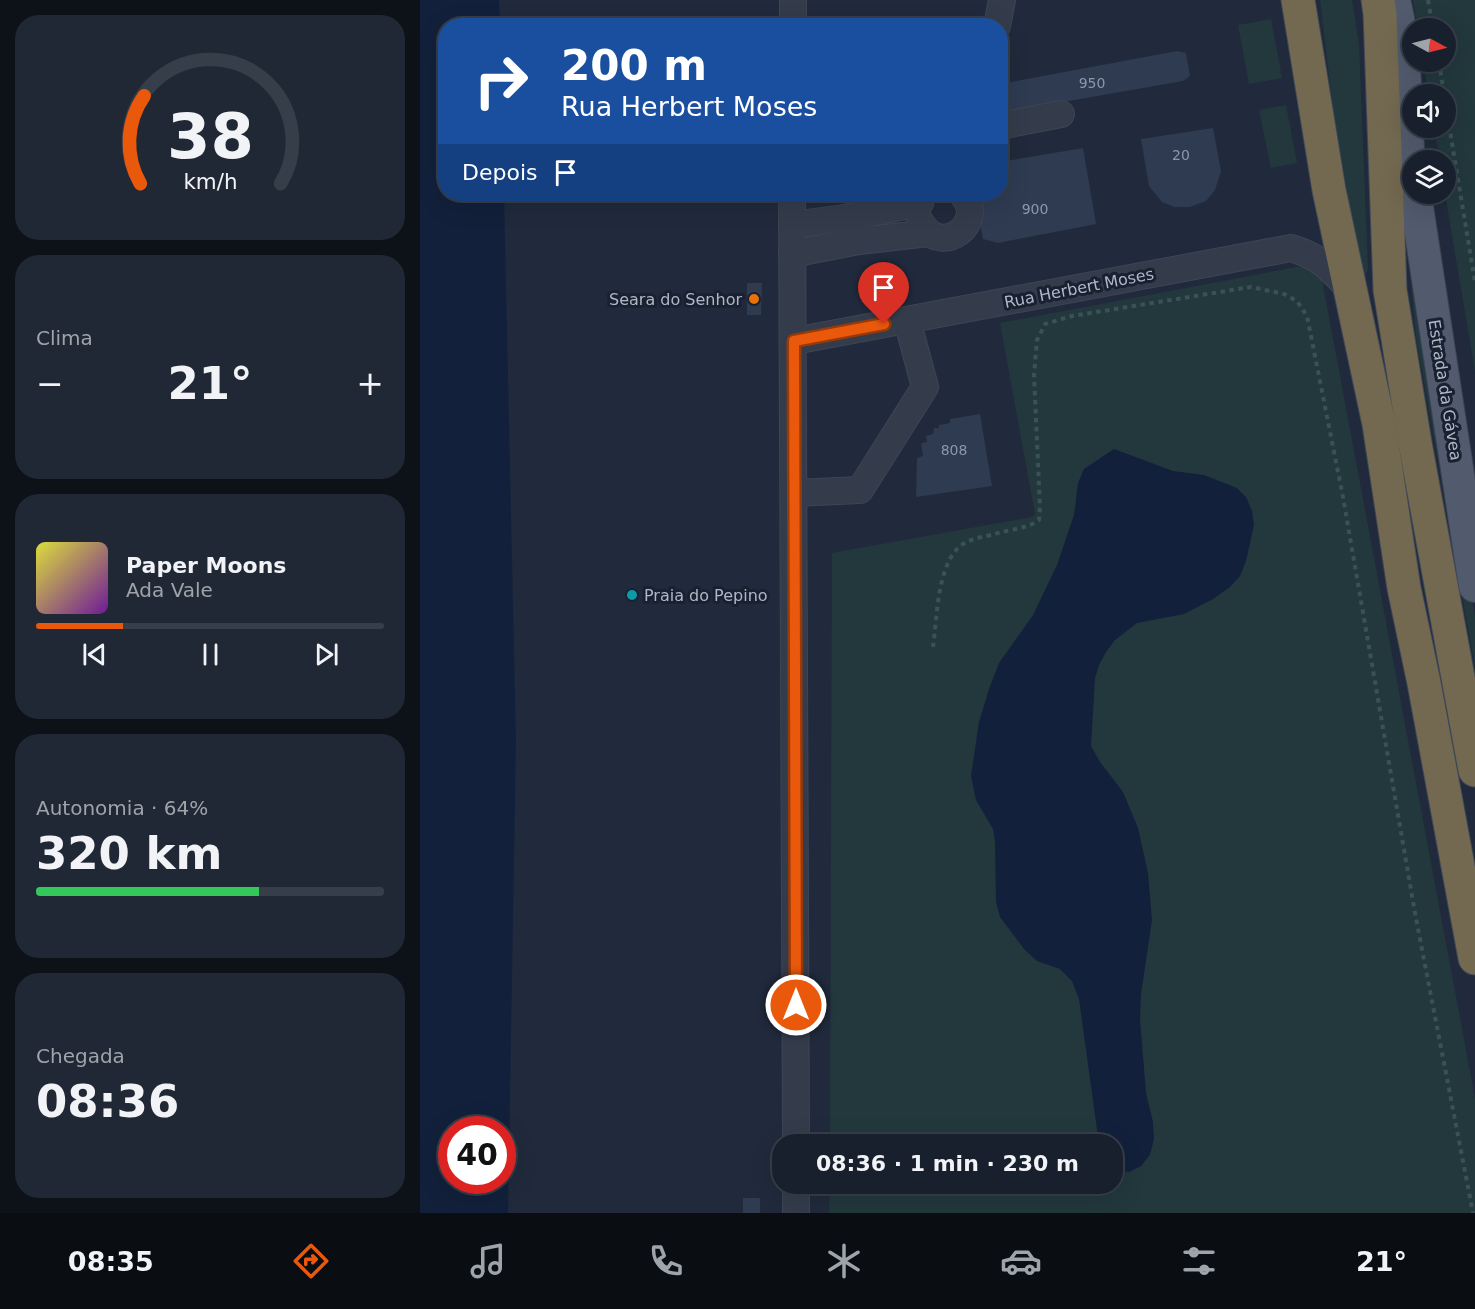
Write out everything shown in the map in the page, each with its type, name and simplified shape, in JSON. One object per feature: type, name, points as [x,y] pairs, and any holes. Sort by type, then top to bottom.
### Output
[{"type":"highway","points":[[1298,0],[1329,190],[1379,424],[1404,588],[1475,957]]},
{"type":"highway","points":[[1378,0],[1391,299],[1475,770]]},
{"type":"main road","points":[[1394,0],[1402,42],[1408,150]]},
{"type":"main road","name":"Estrada da Gávea","points":[[1417,204],[1475,586]]},
{"type":"street","points":[[793,18],[794,0]]},
{"type":"street","points":[[999,18],[1002,0]]},
{"type":"street","points":[[1008,124],[1061,114]]},
{"type":"street","points":[[792,201],[796,1134]]},
{"type":"street","points":[[792,225],[844,218],[912,201]]},
{"type":"street","points":[[923,201],[919,214],[921,222],[929,233],[940,238],[957,234],[964,229],[970,213],[967,201]]},
{"type":"street","points":[[792,254],[859,241],[929,233]]},
{"type":"street","name":"Rua Herbert Moses","points":[[794,341],[1291,248],[1310,254],[1326,264],[1351,291]]},
{"type":"street","points":[[794,493],[860,490],[925,387],[907,320]]},
{"type":"street","points":[[796,1194],[796,1213]]},
{"type":"path","points":[[1428,0],[1431,18]]},
{"type":"path","points":[[1451,138],[1475,282]]},
{"type":"path","points":[[933,647],[942,583],[949,563],[958,548],[968,542],[1032,526],[1039,520],[1034,375],[1037,340],[1045,324],[1072,316],[1251,287],[1284,294],[1297,301],[1307,316],[1343,497],[1415,914],[1473,1213]]},
{"type":"green space","points":[[1320,0],[1352,0],[1359,44],[1368,270],[1363,278],[1335,124]]},
{"type":"green space","points":[[1413,0],[1475,0],[1475,371],[1447,204],[1456,204],[1456,150],[1438,150],[1436,138],[1456,138],[1456,84],[1427,84],[1425,72],[1456,72],[1456,18],[1416,18]]},
{"type":"green space","points":[[1271,19],[1282,78],[1249,84],[1238,25]]},
{"type":"green space","points":[[1286,105],[1297,163],[1271,168],[1259,110]]},
{"type":"green space","points":[[1418,259],[1475,616],[1475,667],[1416,336],[1409,260]]},
{"type":"green space","points":[[1297,267],[1311,267],[1322,280],[1475,1098],[1475,1213],[829,1213],[830,1194],[1123,1194],[1123,1134],[830,1134],[832,553],[1032,517],[1035,514],[1000,323]]},
{"type":"water","points":[[420,0],[499,0],[500,18],[438,18],[438,201],[504,201],[516,741],[510,1116],[438,1116],[438,1194],[508,1194],[508,1213],[420,1213]]},
{"type":"water","points":[[1114,449],[1173,471],[1204,475],[1237,488],[1246,497],[1252,511],[1254,525],[1246,561],[1240,576],[1230,587],[1184,614],[1137,623],[1115,640],[1099,665],[1095,678],[1091,746],[1123,792],[1138,828],[1148,873],[1152,920],[1141,994],[1140,1019],[1146,1093],[1153,1122],[1154,1139],[1150,1155],[1141,1166],[1129,1172],[1123,1171],[1123,1134],[1098,1134],[1079,999],[1072,981],[1060,969],[1037,961],[1024,949],[1000,917],[996,902],[993,829],[976,800],[971,776],[979,722],[989,689],[999,663],[1033,615],[1057,565],[1074,515],[1078,483],[1084,469]]},
{"type":"building","points":[[1177,51],[1186,53],[1190,76],[1183,81],[1008,112],[1008,83]]},
{"type":"building","points":[[1213,128],[1221,171],[1215,190],[1206,201],[1190,207],[1174,207],[1162,202],[1149,186],[1141,139]]},
{"type":"building","points":[[1083,148],[1096,224],[998,243],[983,239],[975,201],[1008,201],[1008,161]]},
{"type":"building","name":"Seara do Senhor","points":[[747,283],[762,283],[761,315],[747,315]]},
{"type":"building","points":[[980,414],[992,486],[916,497],[917,458],[923,456],[921,443],[927,442],[926,436],[933,434],[934,428],[939,428],[939,425],[950,423],[950,419]]},
{"type":"building","points":[[743,1198],[760,1198],[760,1213],[743,1213]]},
{"type":"place","name":"Seara do Senhor","points":[[754,299]]},
{"type":"place","name":"Praia do Pepino","points":[[632,595]]},
{"type":"route","points":[[796,1005],[794,341],[884,324]]}]
